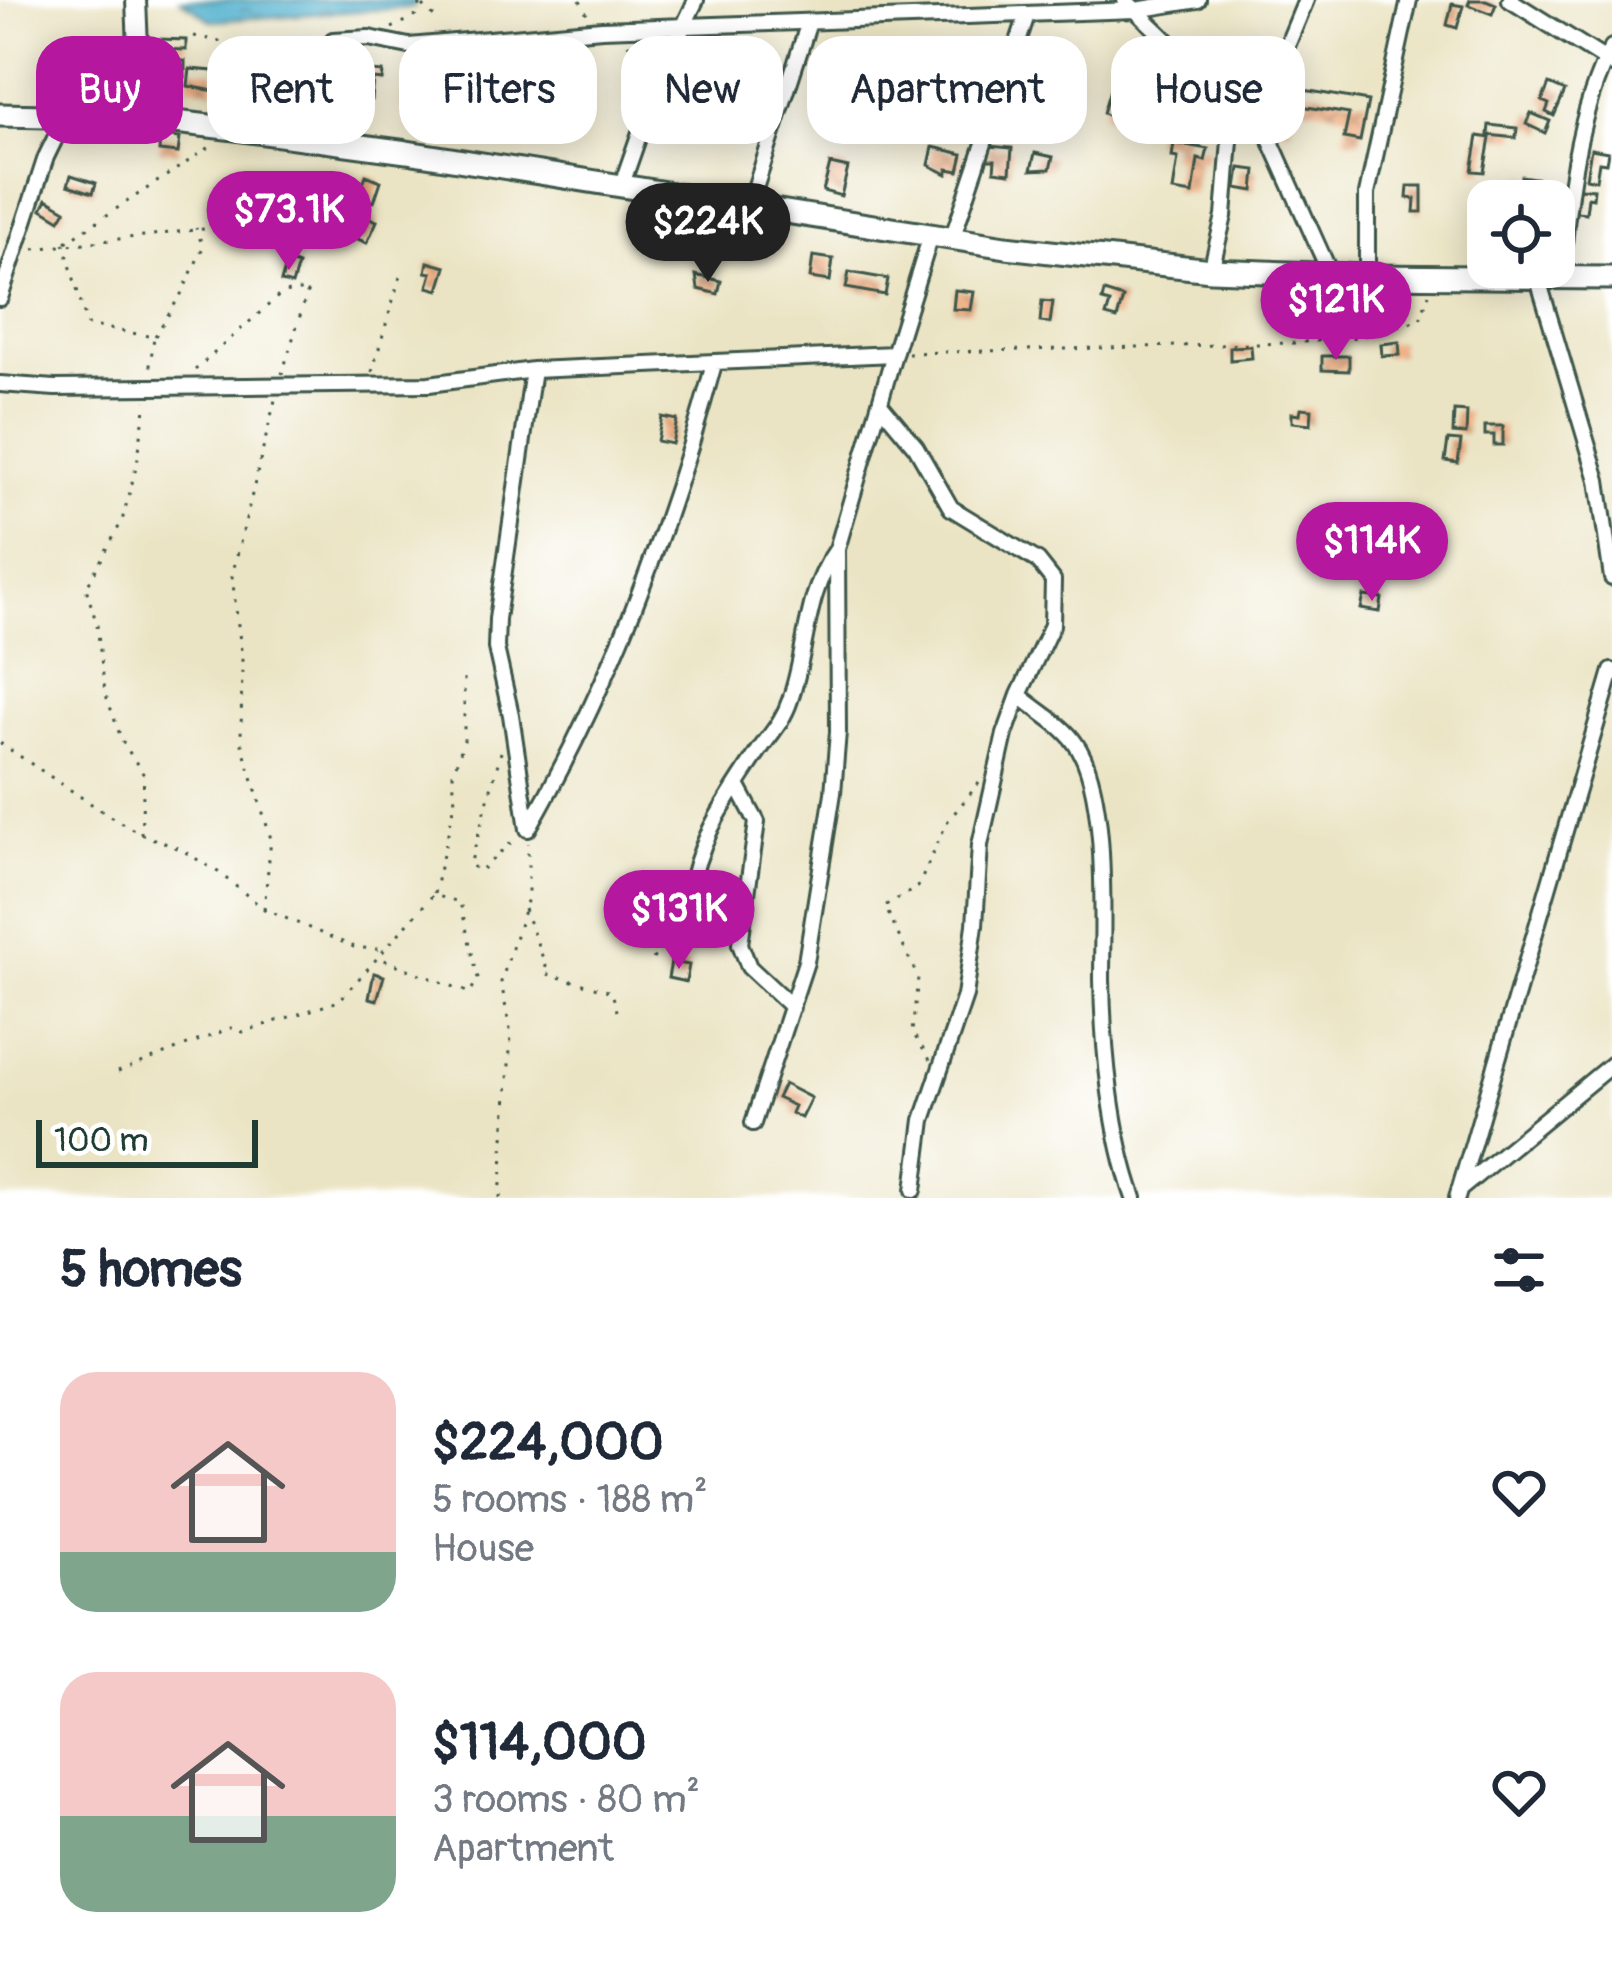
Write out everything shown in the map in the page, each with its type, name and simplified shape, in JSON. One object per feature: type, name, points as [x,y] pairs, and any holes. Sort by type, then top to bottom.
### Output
[{"type":"main road","points":[[136,0],[138,36]]},
{"type":"main road","points":[[0,115],[36,116]]},
{"type":"main road","points":[[335,144],[942,237],[1211,270],[1467,276]]},
{"type":"main road","points":[[1575,277],[1612,278]]},
{"type":"street","points":[[621,187],[659,79],[696,0]]},
{"type":"street","points":[[375,39],[409,46],[602,29],[1027,15],[1198,0]]},
{"type":"street","points":[[1291,36],[1306,0]]},
{"type":"street","points":[[1367,276],[1367,194],[1409,0]]},
{"type":"street","points":[[1510,0],[1609,57],[1572,180]]},
{"type":"street","points":[[1130,5],[1162,36]]},
{"type":"street","points":[[689,898],[702,841],[715,815],[777,728],[790,700],[817,582],[836,549],[894,354],[1027,15]]},
{"type":"street","points":[[749,207],[809,22]]},
{"type":"street","points":[[0,298],[52,144]]},
{"type":"street","points":[[1211,270],[1223,216],[1229,144]]},
{"type":"street","points":[[1272,144],[1330,273]]},
{"type":"street","points":[[1552,288],[1598,481],[1612,578]]},
{"type":"street","points":[[0,384],[177,388],[430,384],[532,370],[894,354]]},
{"type":"street","points":[[528,830],[606,679],[694,439],[714,364]]},
{"type":"street","points":[[528,830],[512,715],[496,649],[496,619],[532,370]]},
{"type":"street","points":[[881,405],[916,447],[951,508],[1037,561],[1053,580],[1052,625],[1018,695],[999,758],[980,845],[965,996],[923,1120],[914,1190]]},
{"type":"street","points":[[753,1124],[806,962],[833,793],[841,698],[836,549]]},
{"type":"street","points":[[1458,1194],[1612,671]]},
{"type":"street","points":[[1018,695],[1073,740],[1089,774],[1105,935],[1103,1013],[1120,1150],[1134,1198]]},
{"type":"street","points":[[738,787],[757,822],[740,944],[749,967],[791,1007]]},
{"type":"street","points":[[1458,1194],[1612,1064]]},
{"type":"path","points":[[373,36],[416,16],[422,2],[440,23]]},
{"type":"path","points":[[194,36],[207,39]]},
{"type":"path","points":[[64,243],[213,144]]},
{"type":"path","points":[[18,249],[288,219]]},
{"type":"path","points":[[141,834],[144,775],[122,741],[105,692],[97,625],[86,588],[122,521],[137,464],[154,337],[183,291],[202,247],[196,228]]},
{"type":"path","points":[[64,243],[87,326],[154,337]]},
{"type":"path","points":[[366,385],[381,350],[402,270]]},
{"type":"path","points":[[894,354],[1294,343],[1359,337],[1420,320],[1435,276]]},
{"type":"path","points":[[177,388],[281,293],[308,290],[278,386],[232,576],[242,658],[242,742],[271,839],[264,909]]},
{"type":"path","points":[[118,1072],[230,1028],[243,1032],[339,1001],[380,958],[433,895],[455,802],[453,772],[464,740],[464,679]]},
{"type":"path","points":[[512,715],[470,865],[480,871],[528,830]]},
{"type":"path","points":[[0,743],[141,834],[180,849],[218,872],[264,909],[354,947],[386,950]]},
{"type":"path","points":[[939,1075],[912,1032],[918,978],[885,906],[918,887],[947,822],[999,758]]},
{"type":"path","points":[[500,1198],[511,1035],[501,982],[528,898],[528,830]]},
{"type":"path","points":[[380,958],[470,993],[478,978],[460,902],[433,895]]},
{"type":"path","points":[[653,958],[689,898]]},
{"type":"path","points":[[523,907],[546,966],[544,973],[612,992],[617,1012]]},
{"type":"water","points":[[181,0],[414,0],[414,7],[212,21]]},
{"type":"building","points":[[1470,0],[1496,4],[1492,14],[1468,5]]},
{"type":"building","points":[[1452,4],[1463,6],[1457,28],[1447,25]]},
{"type":"building","points":[[190,69],[207,70],[207,90],[188,86]]},
{"type":"building","points":[[1549,84],[1565,91],[1554,116],[1546,112],[1549,104],[1542,101]]},
{"type":"building","points":[[1111,86],[1111,117],[1103,113]]},
{"type":"building","points":[[1305,90],[1368,101],[1360,141],[1344,138],[1349,114],[1305,107]]},
{"type":"building","points":[[1531,113],[1550,121],[1545,133],[1526,124]]},
{"type":"building","points":[[1489,125],[1517,128],[1516,138],[1488,135]]},
{"type":"building","points":[[1478,136],[1490,138],[1484,172],[1472,171]]},
{"type":"building","points":[[159,144],[179,144],[178,153],[159,151]]},
{"type":"building","points":[[1174,144],[1208,149],[1205,161],[1198,159],[1193,194],[1173,191],[1178,158],[1172,157]]},
{"type":"building","points":[[989,146],[1012,148],[1010,173],[994,171],[995,160],[987,160]]},
{"type":"building","points":[[933,147],[963,154],[959,171],[948,169],[947,174],[929,165]]},
{"type":"building","points":[[1591,149],[1608,152],[1606,163],[1599,162],[1596,180],[1586,178]]},
{"type":"building","points":[[1035,153],[1053,157],[1050,169],[1031,170]]},
{"type":"building","points":[[830,164],[848,168],[841,196],[823,191]]},
{"type":"building","points":[[1240,168],[1256,170],[1254,191],[1237,188]]},
{"type":"building","points":[[71,175],[96,183],[93,193],[68,185]]},
{"type":"building","points":[[366,175],[381,181],[374,202],[358,197]]},
{"type":"building","points":[[345,184],[354,186],[351,200],[359,202],[357,209],[341,206]]},
{"type":"building","points":[[1408,186],[1422,186],[1422,212],[1414,212],[1415,199],[1407,198]]},
{"type":"building","points":[[1579,188],[1594,189],[1586,213],[1576,212]]},
{"type":"building","points":[[318,193],[334,196],[330,214],[314,211]]},
{"type":"building","points":[[47,199],[66,210],[60,220],[42,209]]},
{"type":"building","points":[[363,215],[377,221],[367,243],[353,237]]},
{"type":"building","points":[[813,256],[833,259],[830,281],[810,278]]},
{"type":"building","points":[[287,261],[298,265],[292,285],[281,282]]},
{"type":"building","points":[[428,262],[446,267],[439,290],[428,287],[432,273],[426,272]]},
{"type":"building","points":[[849,272],[888,279],[885,295],[846,288]]},
{"type":"building","points":[[696,275],[721,281],[718,294],[698,289]]},
{"type":"building","points":[[955,290],[974,292],[971,310],[953,309]]},
{"type":"building","points":[[1104,292],[1123,298],[1117,319],[1106,316],[1110,303],[1102,301]]},
{"type":"building","points":[[1339,298],[1370,299],[1369,325],[1339,325]]},
{"type":"building","points":[[1042,301],[1053,302],[1050,323],[1040,322]]},
{"type":"building","points":[[1399,342],[1400,355],[1382,356],[1381,344]]},
{"type":"building","points":[[1251,346],[1252,358],[1230,360],[1230,347]]},
{"type":"building","points":[[1322,356],[1349,356],[1349,371],[1322,370]]},
{"type":"building","points":[[1301,408],[1312,409],[1311,424],[1292,422],[1292,413],[1300,414]]},
{"type":"building","points":[[1454,411],[1467,412],[1466,434],[1453,433]]},
{"type":"building","points":[[662,417],[677,420],[672,444],[657,441]]},
{"type":"building","points":[[1485,426],[1503,426],[1503,445],[1494,445],[1494,435],[1485,435]]},
{"type":"building","points":[[1448,440],[1461,441],[1458,463],[1445,461]]},
{"type":"building","points":[[1364,596],[1382,598],[1380,612],[1361,609]]},
{"type":"building","points":[[671,962],[689,965],[686,982],[668,978]]},
{"type":"building","points":[[374,973],[384,976],[377,1000],[369,998]]},
{"type":"building","points":[[784,1084],[811,1098],[801,1118],[791,1113],[794,1106],[777,1098]]}]
